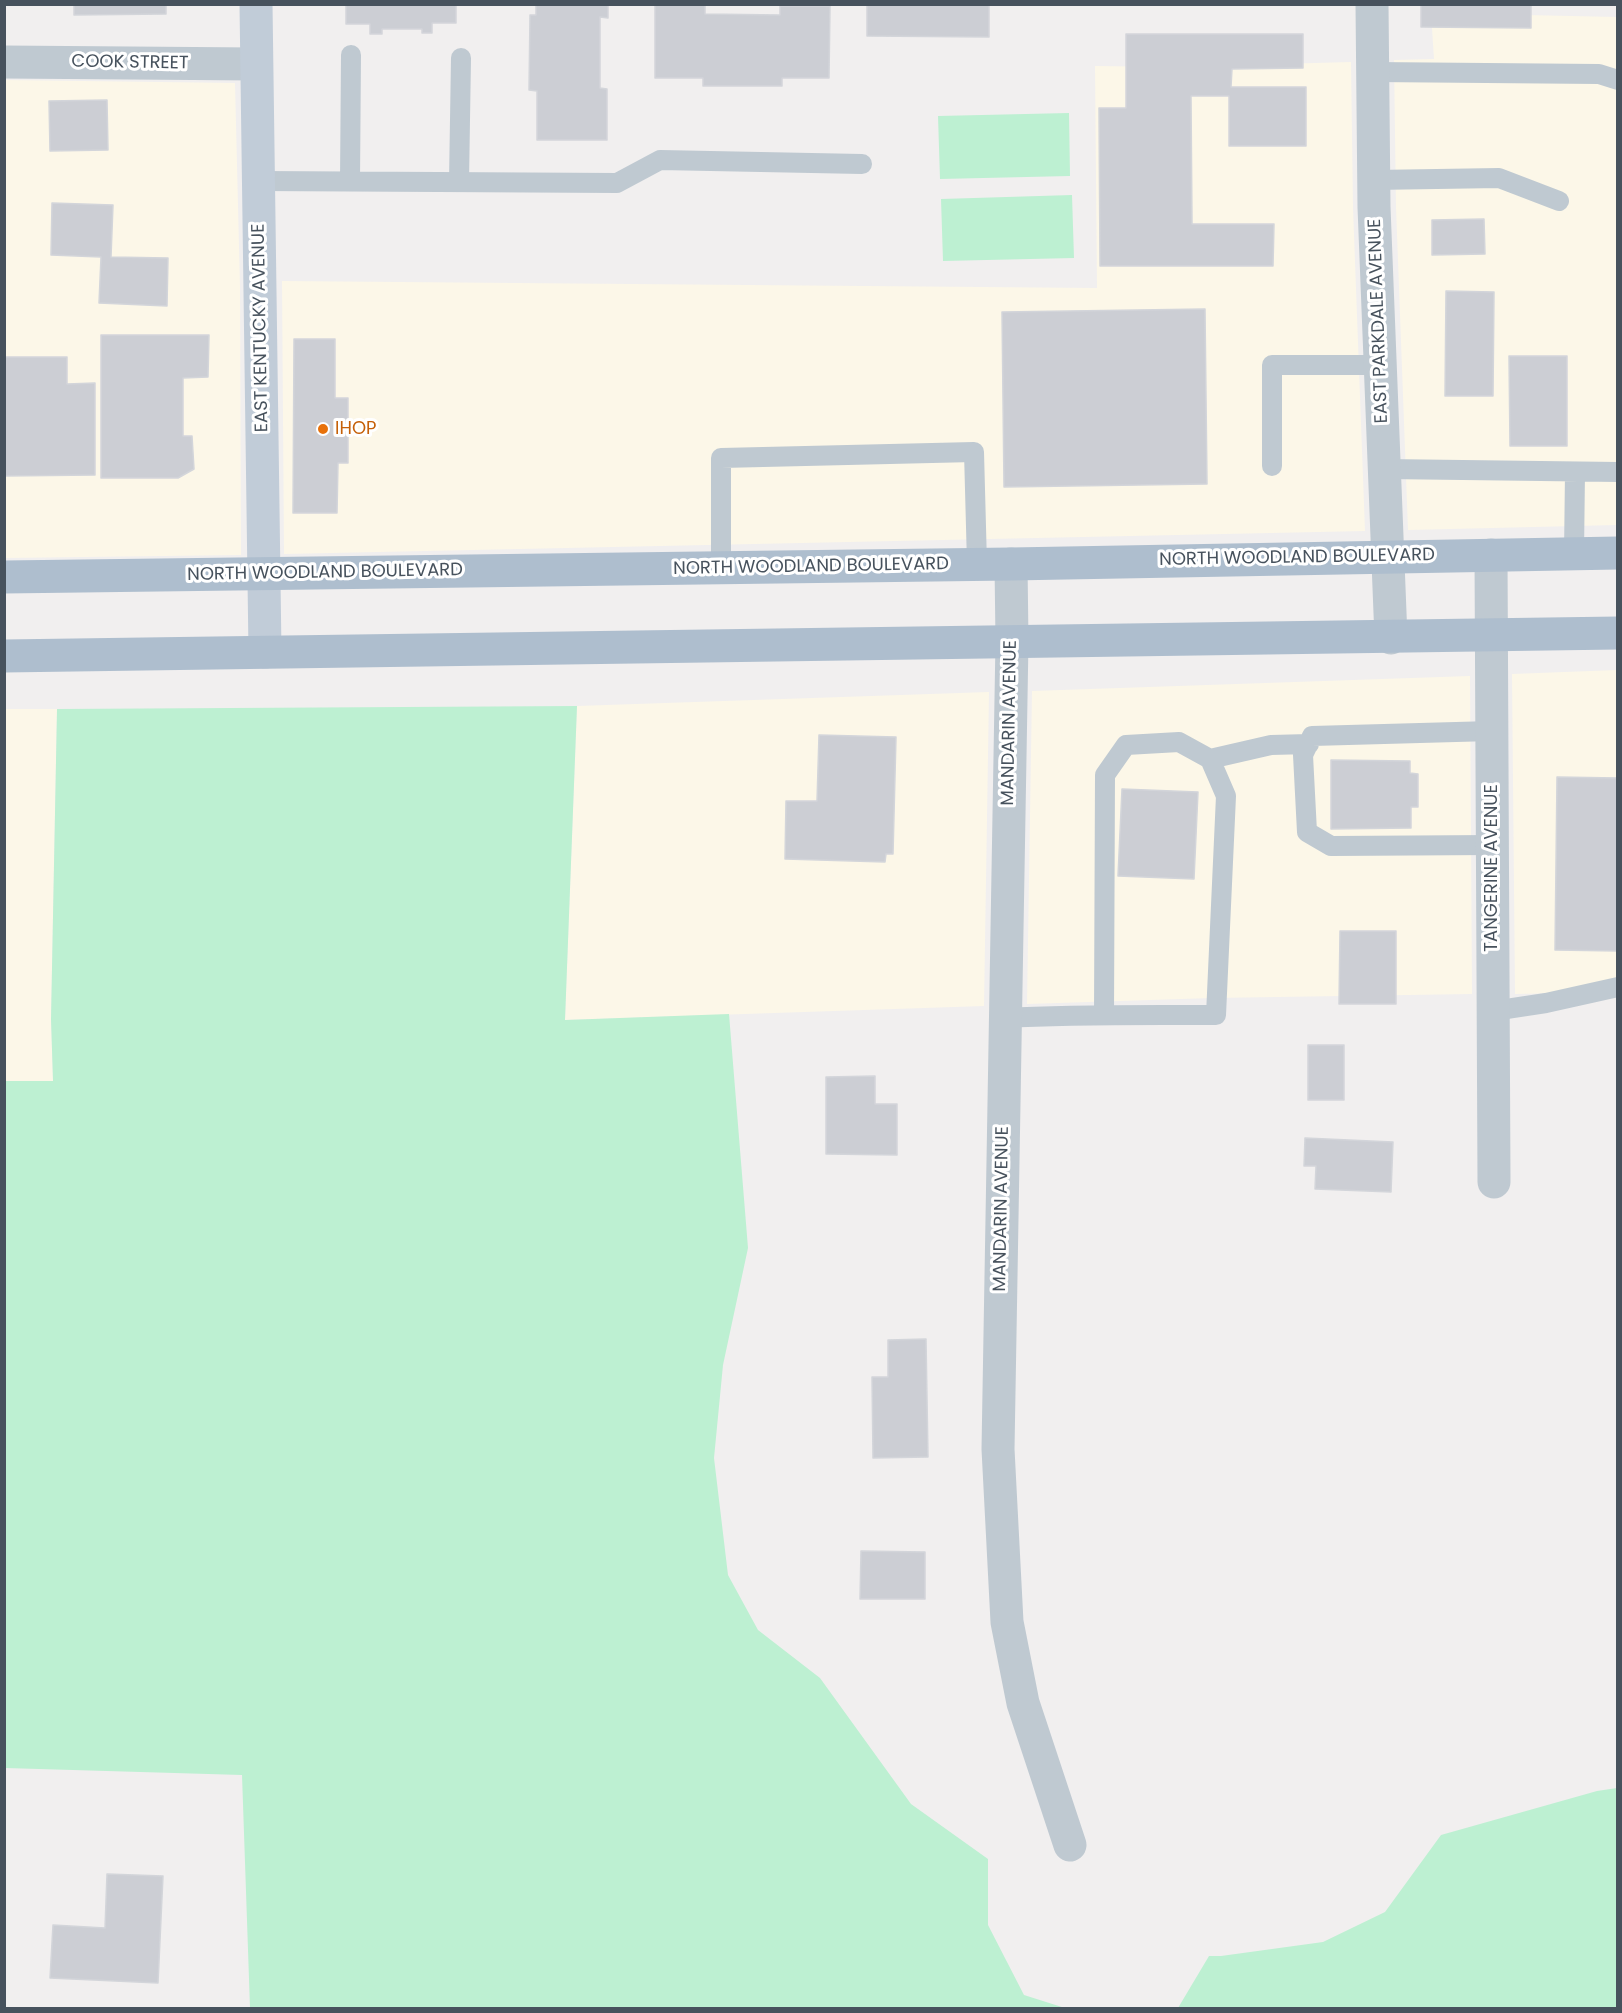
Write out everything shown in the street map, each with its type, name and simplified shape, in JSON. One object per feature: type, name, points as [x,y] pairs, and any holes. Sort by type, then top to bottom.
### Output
[{"type":"main road","name":"NORTH WOODLAND BOULEVARD","points":[[4,577],[1011,564],[1617,553]]},
{"type":"main road","points":[[4,656],[1617,633]]},
{"type":"street","name":"EAST KENTUCKY AVENUE","points":[[256,4],[265,652]]},
{"type":"street","name":"EAST PARKDALE AVENUE","points":[[1372,4],[1374,180],[1391,638]]},
{"type":"street","name":"COOK STREET","points":[[4,62],[256,64]]},
{"type":"street","name":"TANGERINE AVENUE","points":[[1491,555],[1494,1182]]},
{"type":"street","name":"MANDARIN AVENUE","points":[[1011,564],[1012,641],[998,1449],[1008,1622],[1023,1703],[1070,1845]]},
{"type":"lane","points":[[350,181],[351,54]]},
{"type":"lane","points":[[459,182],[461,58]]},
{"type":"lane","points":[[1373,72],[1599,74],[1617,80]]},
{"type":"lane","points":[[259,181],[617,183],[660,160],[862,164]]},
{"type":"lane","points":[[1374,180],[1500,178],[1559,201]]},
{"type":"lane","points":[[1272,466],[1272,365],[1381,365]]},
{"type":"lane","points":[[721,568],[721,458],[974,452],[977,564]]},
{"type":"lane","points":[[1385,469],[1617,472]]},
{"type":"lane","points":[[1574,554],[1575,472]]},
{"type":"lane","points":[[1492,731],[1312,736],[1303,756],[1307,832],[1331,846],[1492,845]]},
{"type":"lane","points":[[1005,1018],[1084,1014],[1104,1015],[1216,1015],[1226,796],[1210,759],[1179,742],[1126,745],[1106,775],[1104,1015]]},
{"type":"lane","points":[[1210,759],[1270,745],[1308,744]]},
{"type":"lane","points":[[1493,1011],[1546,1003],[1617,987]]},
{"type":"shaded area","points":[[1431,13],[1617,17],[1617,525],[1408,530],[1396,207],[1394,60],[1434,59]]},
{"type":"shaded area","points":[[1351,62],[1353,208],[1365,531],[284,554],[282,281],[1097,288],[1095,66],[1171,67]]},
{"type":"shaded area","points":[[4,80],[235,83],[240,287],[241,555],[5,558]]},
{"type":"shaded area","points":[[1617,670],[1617,992],[1515,994],[1512,674]]},
{"type":"shaded area","points":[[1470,676],[1472,994],[1212,998],[1027,1004],[1032,691]]},
{"type":"shaded area","points":[[989,692],[984,1006],[565,1020],[577,706]]},
{"type":"shaded area","points":[[4,709],[57,709],[51,1019],[53,1081],[5,1081]]},
{"type":"green space","points":[[1069,113],[1070,176],[940,179],[938,116]]},
{"type":"green space","points":[[1072,195],[1074,258],[943,261],[941,199]]},
{"type":"green space","points":[[577,706],[565,1020],[729,1014],[748,1248],[723,1365],[714,1458],[728,1575],[758,1630],[820,1678],[911,1804],[988,1859],[988,1925],[1024,1995],[1065,2008],[250,2008],[242,1775],[5,1768],[5,1081],[53,1081],[51,1019],[57,709]]},
{"type":"green space","points":[[1617,1788],[1617,2008],[1178,2008],[1209,1956],[1323,1942],[1385,1912],[1441,1835],[1597,1791]]},
{"type":"building","points":[[74,4],[166,4],[166,14],[74,15]]},
{"type":"building","points":[[346,4],[456,4],[456,23],[432,23],[432,33],[422,33],[422,29],[382,29],[382,34],[370,34],[370,24],[346,24]]},
{"type":"building","points":[[536,4],[608,4],[608,18],[600,17],[600,88],[607,89],[607,140],[537,140],[537,91],[529,90],[530,15],[536,15]]},
{"type":"building","points":[[655,4],[705,4],[705,14],[780,15],[780,6],[830,6],[829,78],[782,78],[782,86],[703,86],[703,78],[655,78]]},
{"type":"building","points":[[867,4],[989,4],[989,37],[867,36]]},
{"type":"building","points":[[1421,4],[1531,4],[1531,28],[1421,27]]},
{"type":"building","points":[[1126,34],[1303,34],[1303,68],[1232,69],[1231,87],[1306,87],[1306,146],[1229,146],[1229,96],[1191,96],[1192,224],[1274,224],[1273,266],[1100,266],[1099,108],[1126,108]]},
{"type":"building","points":[[107,100],[108,150],[50,151],[49,101]]},
{"type":"building","points":[[52,203],[113,205],[111,257],[168,258],[167,306],[99,303],[101,257],[51,255]]},
{"type":"building","points":[[1484,219],[1485,254],[1432,255],[1432,220]]},
{"type":"building","points":[[1446,291],[1494,292],[1493,396],[1445,396]]},
{"type":"building","points":[[1205,309],[1207,484],[1004,487],[1002,312]]},
{"type":"building","points":[[101,335],[209,335],[208,377],[183,378],[183,436],[192,436],[194,469],[178,478],[101,478]]},
{"type":"building","points":[[294,339],[335,339],[335,398],[348,398],[348,463],[338,463],[337,513],[293,513]]},
{"type":"building","points":[[1509,356],[1567,356],[1567,446],[1510,446]]},
{"type":"building","points":[[4,357],[67,357],[67,384],[95,383],[95,475],[4,476]]},
{"type":"building","points":[[819,735],[896,737],[893,854],[886,854],[885,862],[785,859],[786,801],[817,801]]},
{"type":"building","points":[[1331,760],[1410,761],[1410,773],[1418,774],[1418,807],[1411,807],[1411,828],[1331,829]]},
{"type":"building","points":[[1557,777],[1618,778],[1618,951],[1555,950]]},
{"type":"building","points":[[1122,789],[1198,792],[1194,879],[1118,876]]},
{"type":"building","points":[[1340,931],[1396,931],[1396,1004],[1339,1004]]},
{"type":"building","points":[[1308,1045],[1344,1045],[1344,1100],[1308,1100]]},
{"type":"building","points":[[875,1076],[875,1104],[897,1104],[897,1155],[826,1154],[826,1077]]},
{"type":"building","points":[[1305,1138],[1393,1142],[1391,1192],[1315,1189],[1316,1166],[1304,1166]]},
{"type":"building","points":[[926,1339],[928,1457],[873,1458],[872,1377],[888,1377],[888,1340]]},
{"type":"building","points":[[861,1551],[925,1552],[925,1599],[860,1599]]},
{"type":"building","points":[[107,1874],[163,1876],[158,1983],[50,1978],[53,1925],[105,1928]]},
{"type":"place","name":"IHOP","points":[[323,429]]}]
